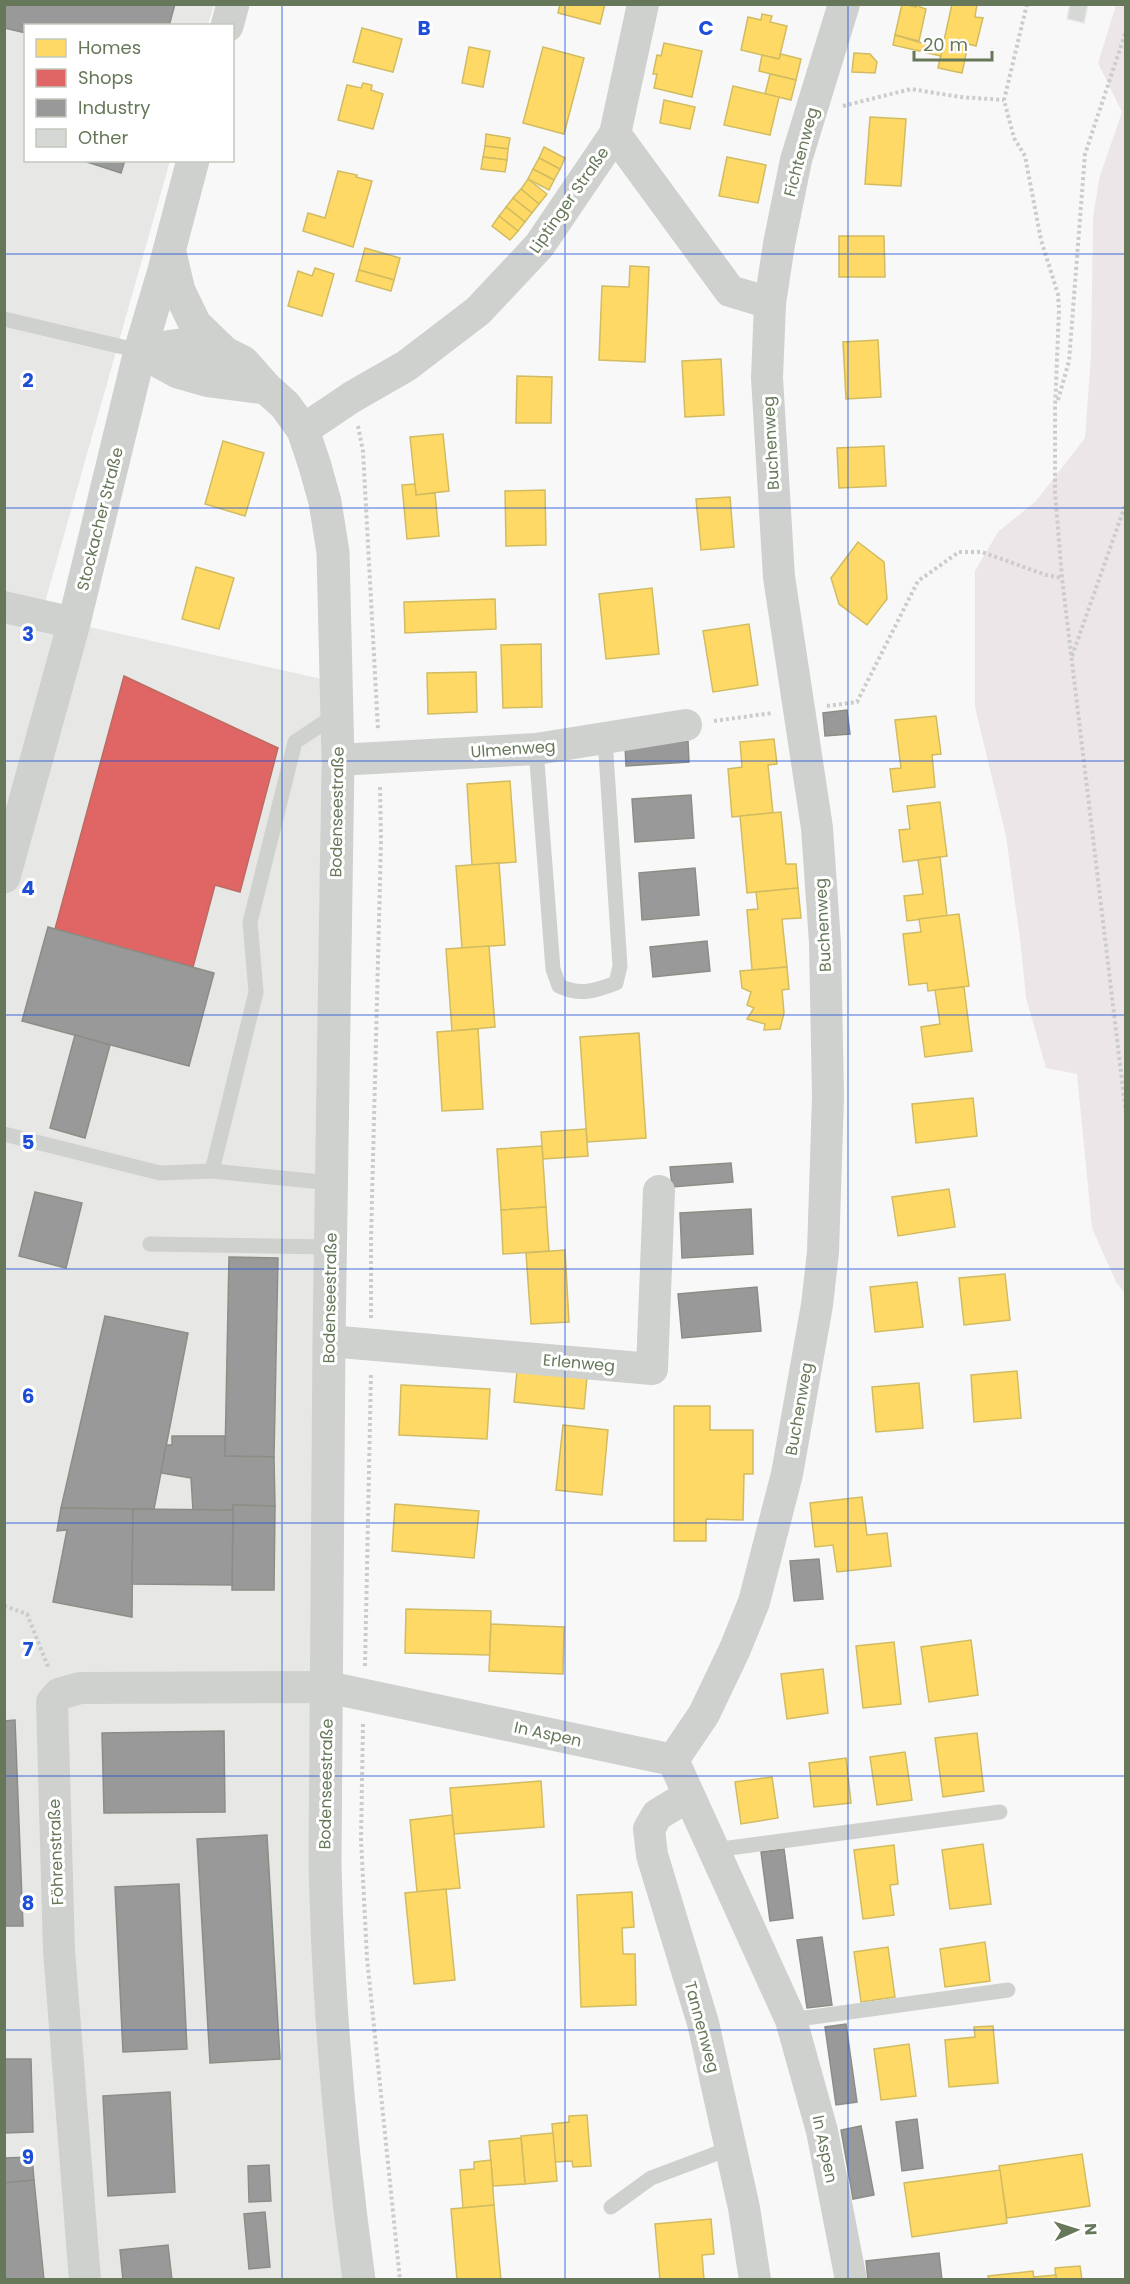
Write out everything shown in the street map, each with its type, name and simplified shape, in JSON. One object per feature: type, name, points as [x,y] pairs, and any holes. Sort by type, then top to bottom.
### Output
[{"type":"street","points":[[227,24],[233,4]]},
{"type":"street","name":"Liptinger Straße","points":[[303,430],[352,397],[406,366],[478,311],[539,246],[615,134],[643,4]]},
{"type":"street","name":"Fichtenweg","points":[[770,303],[796,160],[844,4]]},
{"type":"street","points":[[615,134],[730,291],[770,303]]},
{"type":"street","name":"Stockacher Straße","points":[[4,877],[74,623],[140,351],[192,162]]},
{"type":"street","points":[[170,249],[179,291],[195,324],[225,353]]},
{"type":"street","name":"Buchenweg","points":[[673,1760],[704,1714],[735,1649],[754,1602],[787,1474],[824,1252],[828,1097],[825,943],[817,828],[779,577],[767,378],[770,303]]},
{"type":"street","points":[[140,351],[180,345],[225,353]]},
{"type":"street","points":[[140,351],[178,372],[210,381],[266,388]]},
{"type":"street","name":"Bodenseestraße","points":[[225,353],[243,362],[285,405],[303,430],[326,502],[333,552],[338,760],[330,1247],[325,1863],[327,1944],[341,2142],[359,2280]]},
{"type":"street","points":[[4,607],[74,623]]},
{"type":"street","name":"Ulmenweg","points":[[338,760],[536,749],[604,740],[686,725]]},
{"type":"street","name":"Erlenweg","points":[[329,1341],[652,1369],[659,1191]]},
{"type":"street","points":[[59,1694],[80,1688],[327,1686]]},
{"type":"street","name":"In Aspen","points":[[327,1686],[673,1760],[791,2020],[822,2131],[850,2280]]},
{"type":"street","name":"Föhrenstraße","points":[[59,1694],[52,1702],[59,1950],[86,2280]]},
{"type":"street","name":"Tannenweg","points":[[688,1796],[657,1815],[649,1829],[652,1856],[703,2023],[744,2208],[755,2280]]},
{"type":"lane","points":[[4,319],[140,351]]},
{"type":"lane","points":[[212,1171],[256,992],[250,922],[295,742],[337,714]]},
{"type":"lane","points":[[536,749],[553,969],[559,986],[572,992],[598,990],[616,983],[620,966],[604,740]]},
{"type":"lane","points":[[4,1134],[160,1173],[212,1171],[331,1183]]},
{"type":"lane","points":[[150,1244],[330,1247]]},
{"type":"lane","points":[[714,1850],[1000,1812]]},
{"type":"lane","points":[[791,2020],[1008,1990]]},
{"type":"lane","points":[[611,2207],[651,2178],[731,2148]]},
{"type":"path","points":[[1027,4],[1004,100],[1014,138],[1025,156],[1041,240],[1058,294],[1055,492],[1062,578],[1125,1114]]},
{"type":"path","points":[[1055,408],[1070,361],[1085,154],[1125,31]]},
{"type":"path","points":[[811,114],[911,89],[960,97],[1004,100]]},
{"type":"path","points":[[1071,660],[1125,503]]},
{"type":"path","points":[[686,725],[857,702],[918,581],[959,552],[982,552],[1046,575],[1062,578]]},
{"type":"path","points":[[4,1606],[27,1614],[59,1694]]},
{"type":"shaded area","points":[[5,5],[214,5],[208,24],[24,24],[24,162],[170,162],[42,613],[81,625],[322,679],[312,1684],[349,2279],[5,2280]]},
{"type":"shaded area","points":[[1116,5],[1126,5],[1125,1293],[1116,1282],[1092,1228],[1077,1074],[1046,1068],[1026,998],[1006,836],[975,707],[975,571],[998,532],[1036,501],[1085,438],[1091,356],[1093,219],[1099,179],[1122,112],[1098,63]]},
{"type":"building: Homes","points":[[560,4],[605,4],[600,24],[558,13]]},
{"type":"building: Homes","points":[[902,4],[916,7],[919,4],[920,7],[926,9],[919,41],[895,35]]},
{"type":"building: Homes","points":[[952,4],[977,4],[975,17],[983,18],[976,46],[968,44],[962,73],[938,68]]},
{"type":"building: Homes","points":[[762,14],[772,16],[770,22],[787,26],[779,59],[741,50],[748,17],[761,20]]},
{"type":"building: Homes","points":[[362,28],[402,39],[393,72],[353,62]]},
{"type":"building: Homes","points":[[895,35],[942,49],[941,56],[893,45]]},
{"type":"building: Homes","points":[[664,43],[702,51],[692,97],[654,88],[657,74],[653,74],[657,55],[661,56]]},
{"type":"building: Homes","points":[[469,47],[490,51],[483,87],[462,83]]},
{"type":"building: Homes","points":[[543,47],[584,58],[564,134],[523,123]]},
{"type":"building: Homes","points":[[854,53],[870,54],[877,62],[875,73],[852,72]]},
{"type":"building: Homes","points":[[781,54],[801,59],[796,80],[759,71],[762,55],[779,59]]},
{"type":"building: Homes","points":[[770,74],[796,80],[791,100],[765,94]]},
{"type":"building: Homes","points":[[363,83],[372,85],[371,90],[383,94],[373,129],[338,120],[347,85],[361,88]]},
{"type":"building: Homes","points":[[733,86],[779,97],[770,135],[724,125]]},
{"type":"building: Homes","points":[[664,100],[695,107],[690,129],[660,123]]},
{"type":"building: Homes","points":[[870,117],[906,119],[901,186],[865,184]]},
{"type":"building: Homes","points":[[486,134],[510,138],[508,149],[485,146]]},
{"type":"building: Homes","points":[[485,146],[508,149],[507,160],[483,157]]},
{"type":"building: Homes","points":[[544,147],[565,158],[560,169],[539,158]]},
{"type":"building: Homes","points":[[483,157],[507,160],[505,172],[481,169]]},
{"type":"building: Homes","points":[[727,157],[766,165],[758,203],[719,196]]},
{"type":"building: Homes","points":[[539,158],[560,169],[554,180],[533,169]]},
{"type":"building: Homes","points":[[533,169],[554,180],[549,190],[528,179]]},
{"type":"building: Homes","points":[[338,171],[372,181],[353,247],[303,231],[308,213],[325,218]]},
{"type":"building: Homes","points":[[528,179],[547,194],[539,204],[521,189]]},
{"type":"building: Homes","points":[[521,189],[539,204],[532,213],[513,198]]},
{"type":"building: Homes","points":[[513,198],[532,213],[525,222],[506,207]]},
{"type":"building: Homes","points":[[506,207],[525,222],[518,231],[499,216]]},
{"type":"building: Homes","points":[[499,216],[518,231],[510,240],[492,226]]},
{"type":"building: Homes","points":[[839,236],[884,236],[885,277],[839,277]]},
{"type":"building: Homes","points":[[365,248],[400,258],[394,280],[359,270]]},
{"type":"building: Homes","points":[[630,266],[649,267],[645,362],[599,360],[602,286],[629,287]]},
{"type":"building: Homes","points":[[315,268],[334,274],[322,316],[288,306],[298,271],[312,276]]},
{"type":"building: Homes","points":[[359,270],[394,280],[391,291],[356,281]]},
{"type":"building: Homes","points":[[878,340],[881,397],[846,399],[843,342]]},
{"type":"building: Homes","points":[[721,359],[724,415],[685,417],[682,361]]},
{"type":"building: Homes","points":[[517,376],[552,377],[551,423],[516,423]]},
{"type":"building: Homes","points":[[443,434],[449,491],[416,495],[410,437]]},
{"type":"building: Homes","points":[[223,441],[264,453],[245,516],[205,504]]},
{"type":"building: Homes","points":[[884,446],[886,486],[839,488],[837,448]]},
{"type":"building: Homes","points":[[415,484],[416,495],[435,493],[439,536],[407,539],[402,485]]},
{"type":"building: Homes","points":[[545,490],[546,545],[506,546],[505,491]]},
{"type":"building: Homes","points":[[730,497],[734,547],[701,550],[696,499]]},
{"type":"building: Homes","points":[[858,542],[884,562],[887,599],[867,625],[839,604],[831,578]]},
{"type":"building: Homes","points":[[196,567],[234,578],[219,629],[182,619]]},
{"type":"building: Homes","points":[[652,588],[659,654],[606,659],[599,594]]},
{"type":"building: Homes","points":[[495,599],[496,629],[405,633],[404,602]]},
{"type":"building: Homes","points":[[749,624],[758,685],[713,692],[703,631]]},
{"type":"building: Homes","points":[[541,644],[542,707],[503,708],[501,645]]},
{"type":"building: Homes","points":[[476,672],[477,712],[428,714],[427,673]]},
{"type":"building: Homes","points":[[936,716],[941,754],[932,755],[935,787],[893,792],[890,769],[901,768],[895,720]]},
{"type":"building: Homes","points":[[774,739],[777,764],[768,765],[773,813],[732,817],[728,769],[742,767],[740,742]]},
{"type":"building: Homes","points":[[510,781],[516,862],[472,865],[467,784]]},
{"type":"building: Homes","points":[[940,802],[947,856],[903,862],[899,830],[910,829],[907,806]]},
{"type":"building: Homes","points":[[781,812],[786,864],[796,864],[798,888],[747,893],[740,816]]},
{"type":"building: Homes","points":[[940,857],[947,916],[907,921],[904,896],[923,894],[918,860]]},
{"type":"building: Homes","points":[[499,863],[505,945],[462,948],[456,866]]},
{"type":"building: Homes","points":[[798,888],[801,918],[782,919],[787,967],[752,970],[747,910],[758,909],[756,892]]},
{"type":"building: Homes","points":[[959,914],[969,986],[928,991],[927,983],[909,985],[903,934],[921,932],[919,919]]},
{"type":"building: Homes","points":[[489,946],[495,1027],[452,1031],[446,949]]},
{"type":"building: Homes","points":[[787,967],[789,989],[782,990],[784,1013],[780,1029],[764,1030],[765,1024],[747,1019],[754,1008],[747,1005],[751,992],[742,988],[740,971]]},
{"type":"building: Homes","points":[[964,987],[972,1051],[925,1057],[921,1027],[940,1024],[935,990]]},
{"type":"building: Homes","points":[[478,1029],[483,1109],[442,1111],[437,1032]]},
{"type":"building: Homes","points":[[639,1033],[646,1138],[587,1142],[580,1037]]},
{"type":"building: Homes","points":[[973,1098],[977,1136],[916,1143],[912,1104]]},
{"type":"building: Homes","points":[[586,1129],[588,1156],[543,1159],[541,1132]]},
{"type":"building: Homes","points":[[542,1146],[546,1207],[501,1210],[497,1149]]},
{"type":"building: Homes","points":[[949,1189],[955,1227],[898,1236],[892,1197]]},
{"type":"building: Homes","points":[[546,1207],[549,1251],[503,1254],[501,1210]]},
{"type":"building: Homes","points":[[565,1250],[569,1322],[531,1324],[526,1253]]},
{"type":"building: Homes","points":[[1005,1274],[1010,1320],[964,1325],[959,1278]]},
{"type":"building: Homes","points":[[917,1282],[923,1327],[875,1332],[870,1287]]},
{"type":"building: Homes","points":[[517,1371],[587,1377],[584,1409],[514,1402]]},
{"type":"building: Homes","points":[[1017,1371],[1021,1418],[974,1422],[971,1375]]},
{"type":"building: Homes","points":[[919,1383],[923,1428],[876,1432],[872,1387]]},
{"type":"building: Homes","points":[[401,1385],[490,1389],[487,1439],[399,1435]]},
{"type":"building: Homes","points":[[674,1406],[710,1406],[710,1430],[753,1430],[753,1474],[744,1474],[743,1520],[706,1519],[706,1541],[674,1541]]},
{"type":"building: Homes","points":[[563,1425],[608,1430],[602,1495],[556,1490]]},
{"type":"building: Homes","points":[[862,1497],[867,1535],[887,1533],[891,1566],[837,1572],[833,1545],[815,1547],[810,1503]]},
{"type":"building: Homes","points":[[395,1504],[479,1511],[474,1558],[392,1551]]},
{"type":"building: Homes","points":[[406,1609],[491,1611],[490,1655],[405,1653]]},
{"type":"building: Homes","points":[[491,1624],[564,1627],[563,1674],[489,1671]]},
{"type":"building: Homes","points":[[971,1640],[978,1695],[929,1702],[921,1647]]},
{"type":"building: Homes","points":[[894,1642],[901,1704],[863,1708],[856,1646]]},
{"type":"building: Homes","points":[[823,1669],[828,1713],[787,1719],[781,1674]]},
{"type":"building: Homes","points":[[977,1733],[984,1791],[943,1797],[935,1738]]},
{"type":"building: Homes","points":[[905,1752],[912,1800],[877,1805],[870,1757]]},
{"type":"building: Homes","points":[[846,1758],[851,1803],[814,1807],[809,1763]]},
{"type":"building: Homes","points":[[772,1777],[778,1818],[741,1824],[735,1782]]},
{"type":"building: Homes","points":[[541,1781],[544,1827],[454,1834],[450,1788]]},
{"type":"building: Homes","points":[[452,1815],[460,1888],[417,1892],[410,1820]]},
{"type":"building: Homes","points":[[983,1844],[991,1904],[950,1909],[942,1850]]},
{"type":"building: Homes","points":[[894,1845],[898,1884],[890,1885],[894,1915],[863,1919],[854,1850]]},
{"type":"building: Homes","points":[[446,1889],[455,1980],[414,1984],[405,1893]]},
{"type":"building: Homes","points":[[632,1892],[634,1927],[622,1928],[623,1954],[635,1954],[636,2005],[581,2007],[577,1895]]},
{"type":"building: Homes","points":[[985,1942],[990,1981],[945,1987],[940,1949]]},
{"type":"building: Homes","points":[[888,1947],[895,1997],[861,2002],[854,1952]]},
{"type":"building: Homes","points":[[993,2026],[998,2083],[949,2087],[945,2040],[975,2037],[974,2027]]},
{"type":"building: Homes","points":[[909,2044],[916,2096],[881,2100],[874,2049]]},
{"type":"building: Homes","points":[[587,2115],[591,2166],[573,2167],[572,2161],[555,2162],[552,2124],[569,2122],[569,2116]]},
{"type":"building: Homes","points":[[553,2133],[557,2181],[525,2184],[521,2136]]},
{"type":"building: Homes","points":[[521,2138],[525,2184],[493,2186],[489,2141]]},
{"type":"building: Homes","points":[[1082,2154],[1090,2206],[1007,2218],[999,2166]]},
{"type":"building: Homes","points":[[491,2160],[494,2205],[463,2208],[460,2170],[474,2169],[474,2162]]},
{"type":"building: Homes","points":[[1000,2170],[1007,2223],[912,2237],[904,2183]]},
{"type":"building: Homes","points":[[494,2205],[501,2280],[457,2280],[451,2209]]},
{"type":"building: Homes","points":[[711,2219],[714,2254],[702,2255],[704,2280],[660,2280],[655,2224]]},
{"type":"building: Homes","points":[[1080,2266],[1082,2280],[1056,2280],[1055,2268]]},
{"type":"building: Homes","points":[[1033,2271],[1034,2280],[989,2280],[988,2276]]},
{"type":"building: Homes","points":[[1056,2275],[1056,2280],[1034,2280],[1034,2277]]},
{"type":"building: Shops","points":[[124,676],[278,748],[240,892],[215,885],[193,967],[55,929]]},
{"type":"building: Industry","points":[[4,4],[175,4],[170,24],[24,24],[24,33],[4,28]]},
{"type":"building: Industry","points":[[87,162],[124,162],[121,173]]},
{"type":"building: Industry","points":[[847,710],[850,734],[825,736],[823,713]]},
{"type":"building: Industry","points":[[688,741],[689,762],[626,766],[625,745]]},
{"type":"building: Industry","points":[[691,795],[694,838],[635,842],[632,799]]},
{"type":"building: Industry","points":[[695,868],[699,915],[642,920],[639,873]]},
{"type":"building: Industry","points":[[48,927],[214,973],[189,1066],[22,1021]]},
{"type":"building: Industry","points":[[707,941],[710,971],[653,977],[650,947]]},
{"type":"building: Industry","points":[[75,1035],[110,1045],[85,1138],[50,1128]]},
{"type":"building: Industry","points":[[731,1163],[733,1182],[672,1187],[670,1167]]},
{"type":"building: Industry","points":[[35,1192],[82,1203],[66,1268],[19,1256]]},
{"type":"building: Industry","points":[[751,1209],[753,1254],[682,1258],[680,1213]]},
{"type":"building: Industry","points":[[229,1257],[278,1258],[274,1457],[225,1456]]},
{"type":"building: Industry","points":[[757,1287],[761,1331],[682,1338],[678,1294]]},
{"type":"building: Industry","points":[[105,1316],[188,1333],[154,1509],[61,1508]]},
{"type":"building: Industry","points":[[172,1436],[225,1436],[225,1456],[274,1457],[275,1506],[233,1505],[233,1510],[193,1510],[191,1478],[161,1473],[166,1445],[172,1445]]},
{"type":"building: Industry","points":[[233,1505],[275,1506],[274,1590],[232,1590]]},
{"type":"building: Industry","points":[[61,1508],[133,1509],[132,1617],[53,1602],[67,1530],[57,1531]]},
{"type":"building: Industry","points":[[133,1509],[233,1510],[232,1585],[132,1584]]},
{"type":"building: Industry","points":[[819,1559],[823,1599],[794,1601],[790,1561]]},
{"type":"building: Industry","points":[[15,1720],[23,1926],[4,1926],[4,1721]]},
{"type":"building: Industry","points":[[224,1731],[225,1812],[104,1813],[102,1733]]},
{"type":"building: Industry","points":[[267,1835],[280,2059],[210,2063],[197,1839]]},
{"type":"building: Industry","points":[[784,1849],[793,1918],[770,1921],[761,1852]]},
{"type":"building: Industry","points":[[179,1884],[187,2049],[123,2052],[115,1887]]},
{"type":"building: Industry","points":[[822,1937],[832,2005],[807,2008],[797,1940]]},
{"type":"building: Industry","points":[[846,2024],[857,2102],[836,2105],[825,2027]]},
{"type":"building: Industry","points":[[4,2059],[31,2059],[33,2132],[4,2133]]},
{"type":"building: Industry","points":[[170,2092],[175,2192],[108,2196],[103,2096]]},
{"type":"building: Industry","points":[[917,2119],[923,2168],[902,2171],[896,2122]]},
{"type":"building: Industry","points":[[861,2126],[874,2195],[853,2199],[841,2130]]},
{"type":"building: Industry","points":[[32,2157],[34,2180],[4,2183],[4,2158]]},
{"type":"building: Industry","points":[[269,2165],[271,2201],[249,2202],[248,2166]]},
{"type":"building: Industry","points":[[34,2180],[44,2280],[4,2280],[4,2183]]},
{"type":"building: Industry","points":[[265,2212],[270,2267],[249,2269],[244,2214]]},
{"type":"building: Industry","points":[[168,2245],[172,2280],[123,2280],[120,2250]]},
{"type":"building: Industry","points":[[939,2253],[942,2280],[868,2280],[866,2261]]},
{"type":"building: Other","points":[[1070,4],[1088,4],[1084,23],[1067,19]]}]
